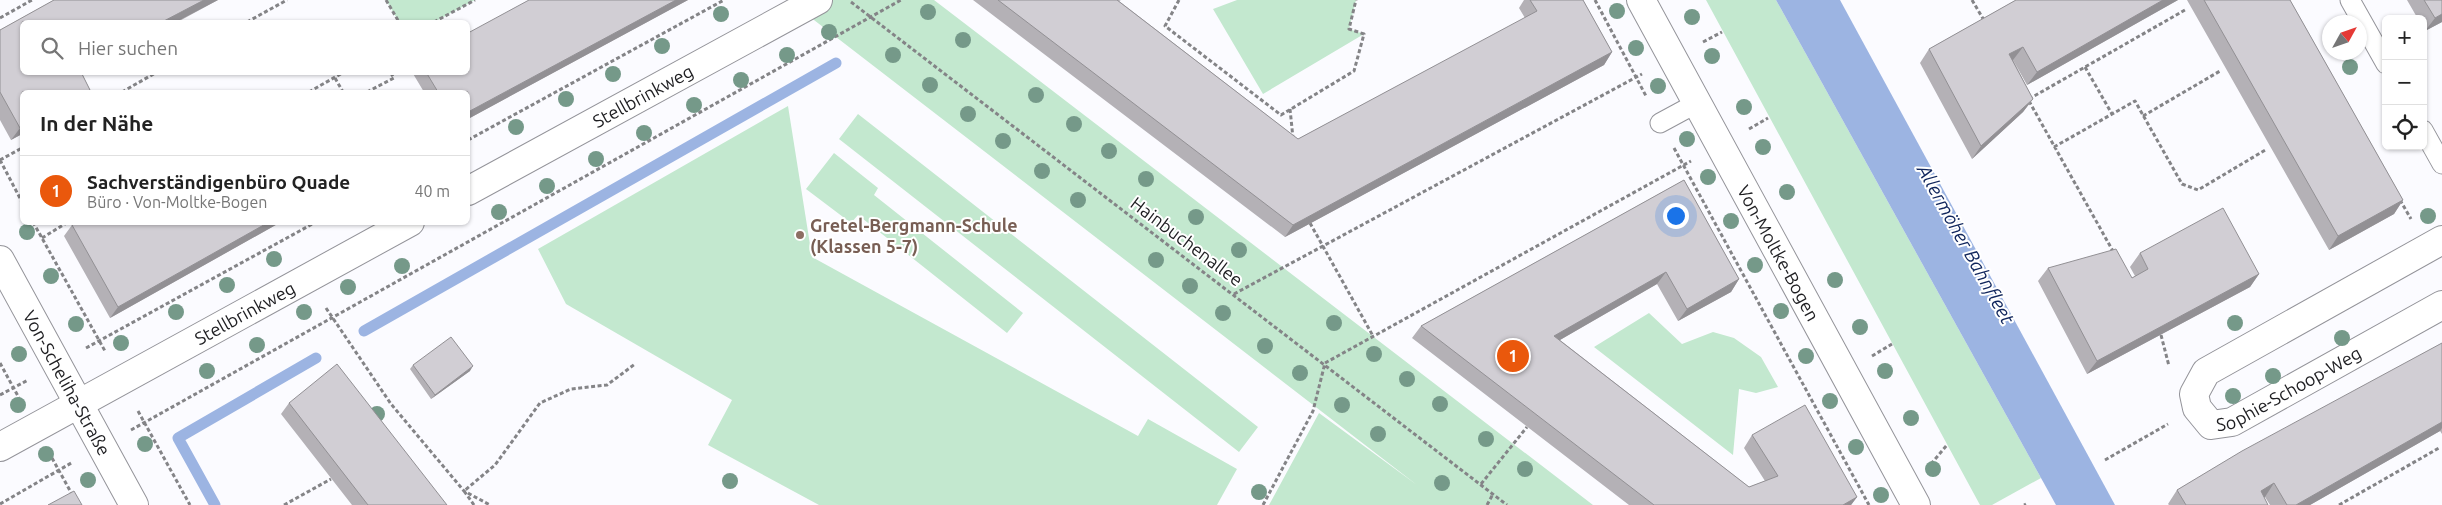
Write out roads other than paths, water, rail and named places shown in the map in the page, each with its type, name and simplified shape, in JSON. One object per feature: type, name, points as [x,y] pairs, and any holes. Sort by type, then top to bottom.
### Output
[{"type":"street","name":"Stellbrinkweg","points":[[470,190],[818,0]]},
{"type":"street","name":"Von-Moltke-Bogen","points":[[1641,0],[1916,505]]},
{"type":"street","name":"Stellbrinkweg","points":[[0,447],[405,225]]},
{"type":"street","name":"Sophie-Schoop-Weg","points":[[2435,244],[2206,372],[2194,394],[2198,408],[2211,425],[2232,422],[2442,305]]},
{"type":"street","name":"Von-Scheliha-Straße","points":[[0,260],[134,505]]},
{"type":"lane","points":[[2350,0],[2384,60]]},
{"type":"lane","points":[[1660,123],[1697,103]]},
{"type":"lane","points":[[2427,137],[2442,164]]},
{"type":"water","name":"Allermöher Bahnfleet","points":[[1776,0],[1840,0],[2115,505],[2056,505]]},
{"type":"waterway","points":[[364,331],[836,63]]},
{"type":"waterway","points":[[215,505],[178,438],[316,358]]},
{"type":"place","name":"Gretel-Bergmann-Schule (Klassen 5-7)","points":[[800,235]]},
{"type":"place","name":"Sachverständigenbüro Quade","points":[[1513,356]]}]
